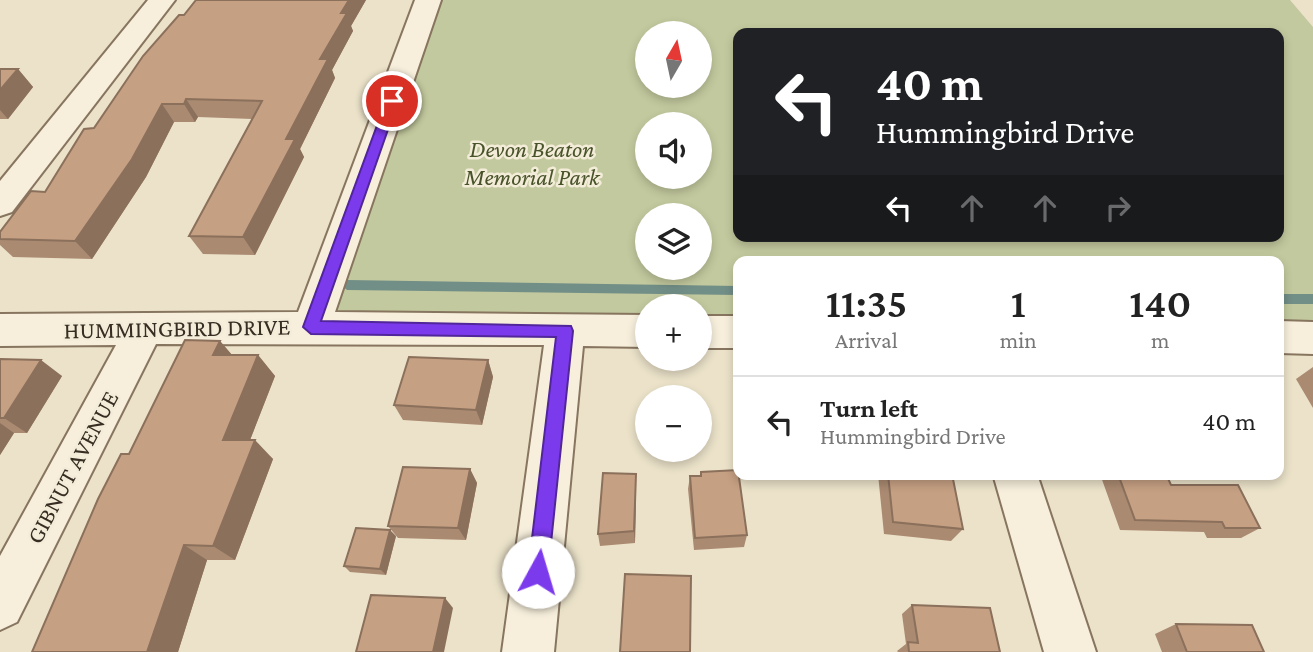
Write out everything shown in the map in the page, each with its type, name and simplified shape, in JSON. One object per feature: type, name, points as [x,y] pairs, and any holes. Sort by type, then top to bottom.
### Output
[{"type":"street","points":[[0,204],[162,0]]},
{"type":"street","points":[[311,327],[428,0]]},
{"type":"street","name":"HUMMINGBIRD DRIVE","points":[[0,330],[311,327],[635,331]]},
{"type":"street","name":"GIBNUT AVENUE","points":[[0,605],[145,328]]},
{"type":"street","points":[[528,652],[565,331]]},
{"type":"street","points":[[712,332],[733,332]]},
{"type":"street","points":[[1284,337],[1313,338]]},
{"type":"street","points":[[1018,480],[1070,652]]},
{"type":"green space","name":"Devon Beaton Memorial Park","points":[[428,0],[1290,0],[1313,27],[1313,338],[1284,337],[1284,256],[733,256],[733,332],[712,332],[712,294],[635,294],[635,331],[311,327]]},
{"type":"building","points":[[196,0],[349,0],[341,13],[347,13],[320,59],[328,59],[286,139],[295,139],[243,237],[189,236],[262,101],[186,99],[184,104],[162,104],[132,159],[75,241],[0,239],[0,232],[31,191],[45,192],[84,129],[94,128],[143,56]]},
{"type":"building","points":[[0,69],[18,69],[0,90]]},
{"type":"building","points":[[185,340],[220,341],[213,355],[258,355],[223,440],[255,440],[213,546],[184,545],[147,652],[32,652],[98,499],[121,454],[129,454]]},
{"type":"building","points":[[409,357],[488,360],[476,410],[394,405]]},
{"type":"building","points":[[0,359],[41,360],[4,418],[0,418]]},
{"type":"building","points":[[403,467],[470,469],[458,528],[388,526]]},
{"type":"building","points":[[733,470],[733,480],[739,480],[747,535],[695,538],[690,476],[701,476],[701,472]]},
{"type":"building","points":[[603,473],[636,474],[634,531],[598,534]]},
{"type":"building","points":[[889,480],[953,480],[963,529],[893,522]]},
{"type":"building","points":[[1120,480],[1169,480],[1171,485],[1238,485],[1260,528],[1225,528],[1222,522],[1135,520]]},
{"type":"building","points":[[356,528],[390,530],[380,569],[344,566]]},
{"type":"building","points":[[625,574],[691,576],[690,652],[620,652]]},
{"type":"building","points":[[371,595],[445,598],[433,652],[356,652]]},
{"type":"building","points":[[912,605],[990,608],[1000,652],[909,652],[908,642],[918,643]]},
{"type":"building","points":[[1176,624],[1252,625],[1264,652],[1187,652]]},
{"type":"waterway","points":[[347,285],[733,291]]},
{"type":"waterway","points":[[1284,299],[1313,299]]},
{"type":"route","points":[[392,101],[311,327],[565,331],[538,572]]}]
